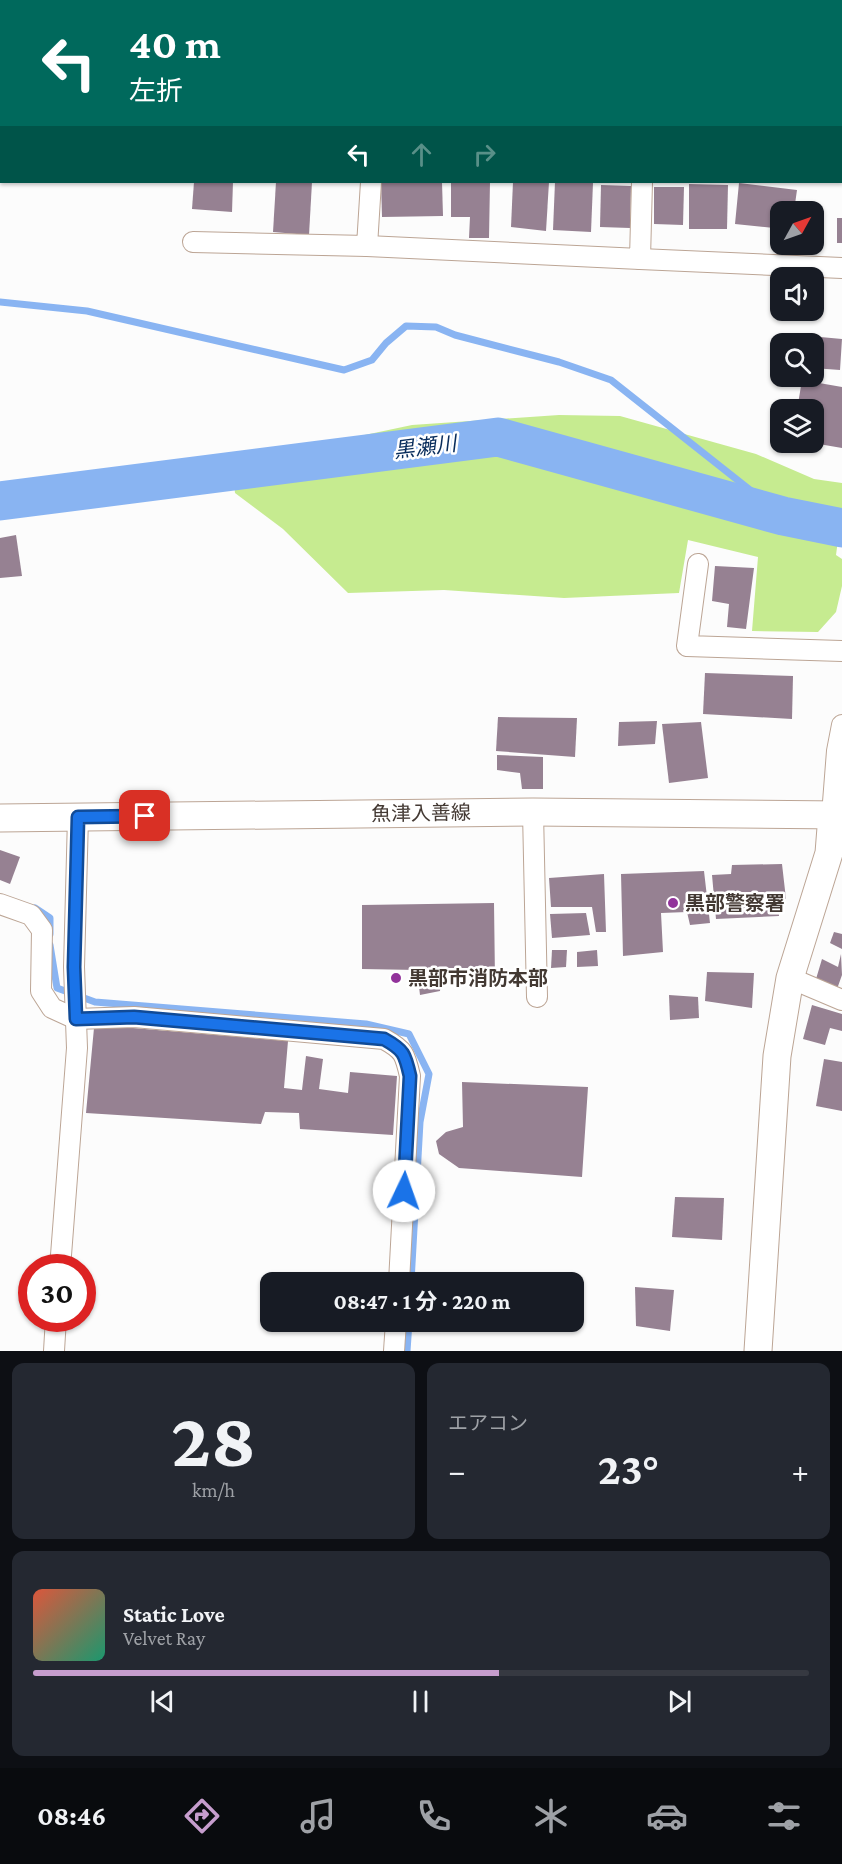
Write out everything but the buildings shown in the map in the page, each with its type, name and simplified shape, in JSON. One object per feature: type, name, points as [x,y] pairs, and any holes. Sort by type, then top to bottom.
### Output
[{"type":"main road","name":"魚津入善線","points":[[0,818],[533,812],[837,815]]},
{"type":"main road","points":[[758,1351],[777,1056],[790,978],[829,853],[837,815]]},
{"type":"street","points":[[367,246],[371,183]]},
{"type":"street","points":[[640,259],[642,183]]},
{"type":"street","points":[[192,242],[367,246],[842,268]]},
{"type":"street","points":[[698,564],[687,646],[842,651]]},
{"type":"street","points":[[837,815],[836,762],[842,725]]},
{"type":"street","points":[[533,812],[537,997]]},
{"type":"street","points":[[61,1254],[77,1047],[74,967],[78,817]]},
{"type":"street","points":[[0,904],[31,915],[42,930],[41,991],[52,1008],[76,1019],[134,1017],[384,1039],[399,1047],[406,1060],[410,1076],[400,1272]]},
{"type":"street","points":[[790,978],[842,1000]]},
{"type":"street","points":[[54,1351],[55,1332]]},
{"type":"street","points":[[394,1351],[395,1332]]},
{"type":"green space","points":[[559,415],[620,416],[756,454],[814,479],[842,483],[842,510],[836,555],[842,559],[842,586],[836,612],[818,632],[752,631],[758,557],[688,540],[679,593],[564,598],[444,590],[348,593],[283,529],[235,493],[231,455],[322,444],[412,425]]},
{"type":"waterway","points":[[0,302],[87,311],[344,370],[372,360],[386,343],[406,326],[436,327],[455,335],[559,362],[611,380],[783,516]]},
{"type":"waterway","name":"黒瀬川","points":[[0,501],[498,437],[783,516],[842,528]]},
{"type":"waterway","points":[[35,908],[50,918],[50,934]]},
{"type":"waterway","points":[[50,945],[57,988],[95,1002],[366,1024],[409,1034],[429,1074],[420,1122],[412,1272]]},
{"type":"waterway","points":[[407,1351],[408,1332]]},
{"type":"place","name":"黒部警察署","points":[[673,903]]},
{"type":"place","name":"黒部市消防本部","points":[[396,978]]},
{"type":"route","points":[[145,816],[78,817],[74,967],[76,1019],[134,1017],[384,1039],[399,1047],[406,1060],[410,1076],[404,1191]]}]
